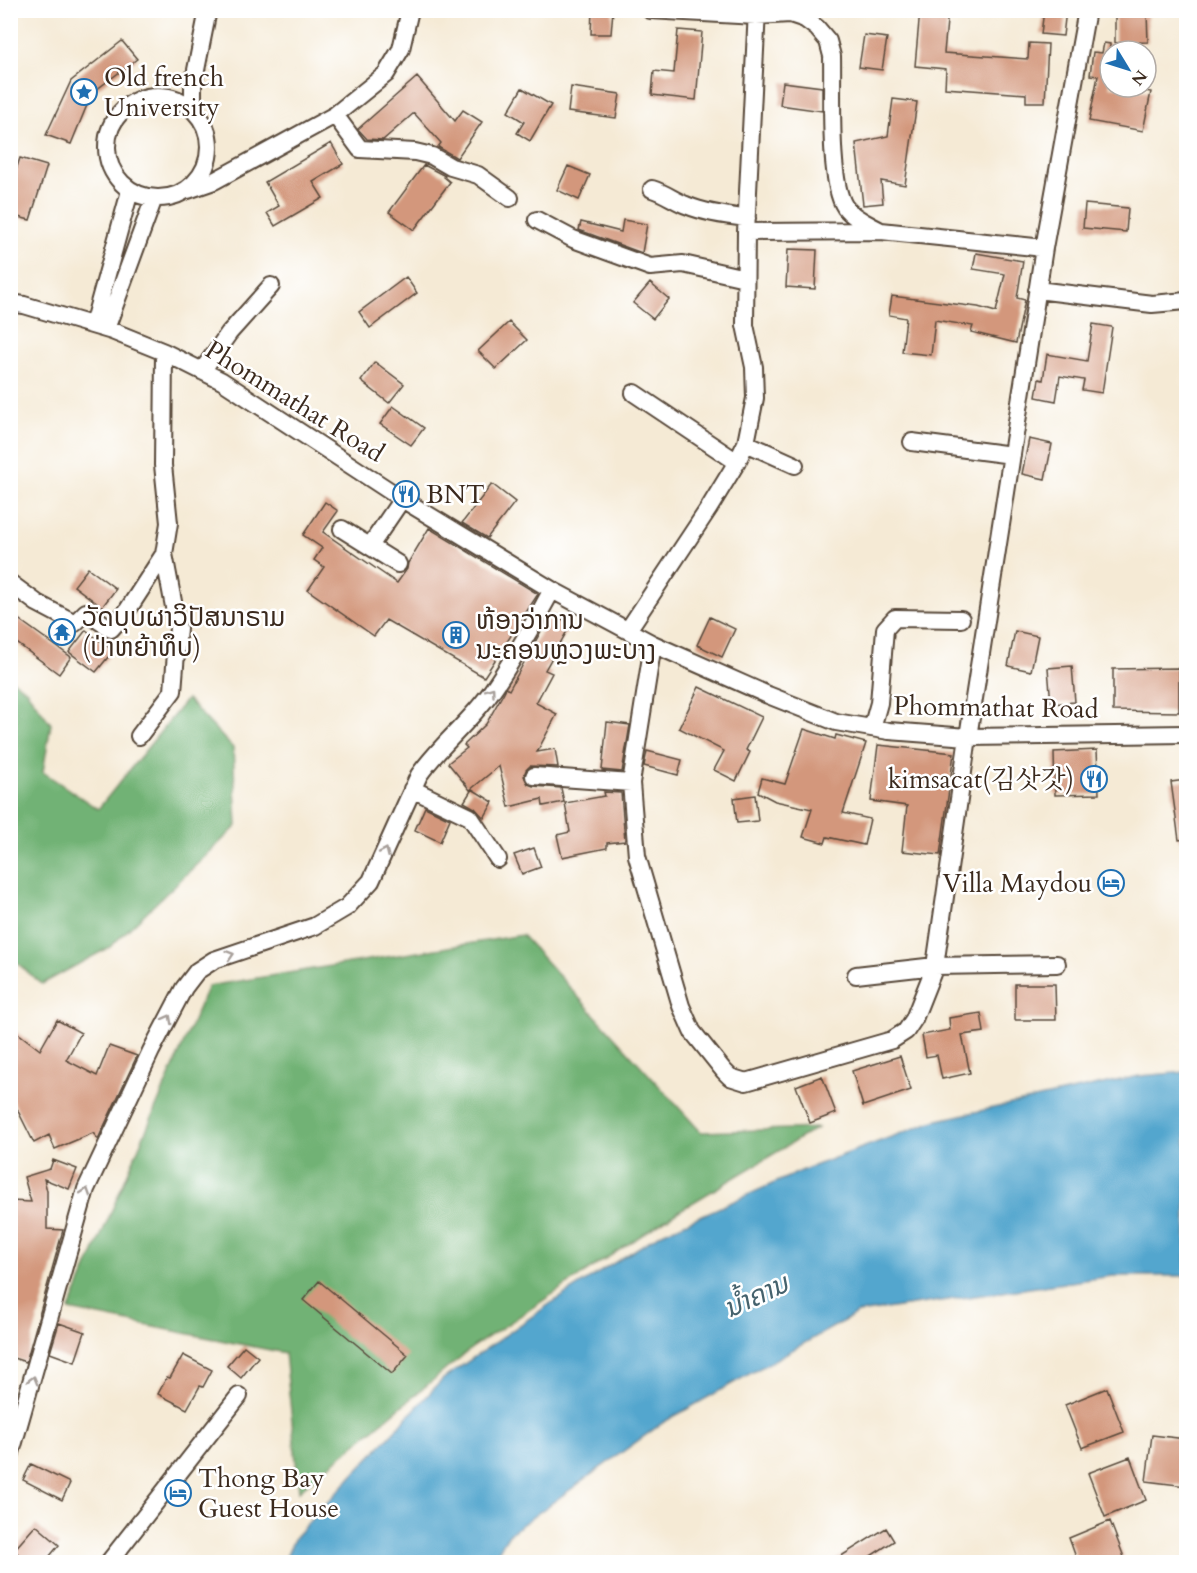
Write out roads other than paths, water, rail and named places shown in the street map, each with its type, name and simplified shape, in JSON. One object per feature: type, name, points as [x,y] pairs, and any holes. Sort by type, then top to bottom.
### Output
[{"type":"street","points":[[193,110],[194,85],[208,10]]},
{"type":"street","points":[[182,192],[195,183],[204,169],[208,154],[208,138],[203,123],[193,110],[171,98],[163,96],[146,98],[130,104],[117,116],[109,131],[107,148],[110,165],[118,179],[130,191],[144,197],[171,197],[214,181],[335,115],[386,74],[401,48],[410,10]]},
{"type":"street","points":[[650,10],[790,14],[805,19],[817,28],[828,41],[832,56],[834,160],[841,200],[854,215],[881,231]]},
{"type":"street","points":[[653,644],[631,783],[637,856],[681,1006],[692,1031],[707,1052],[730,1077],[746,1082],[891,1040],[906,1031],[921,1007],[936,966],[968,737],[1037,290],[1087,10]]},
{"type":"street","points":[[628,630],[737,462],[746,443],[755,398],[754,367],[745,325],[746,225],[757,13]]},
{"type":"street","points":[[335,115],[360,149],[415,152],[432,156],[451,167],[478,175],[510,198]]},
{"type":"street","points":[[652,189],[687,206],[724,215],[746,225],[881,231],[1044,248]]},
{"type":"street","points":[[100,327],[130,191]]},
{"type":"street","points":[[100,327],[154,198]]},
{"type":"street","points":[[537,220],[573,239],[650,267],[683,264],[746,278]]},
{"type":"street","points":[[202,371],[234,326],[271,286]]},
{"type":"street","points":[[1037,290],[1152,304],[1186,301]]},
{"type":"street","name":"Phommathat Road","points":[[10,303],[100,327],[164,352],[222,381],[402,499],[552,590],[653,644],[768,695],[836,722],[889,731],[968,737],[1186,734]]},
{"type":"street","points":[[139,736],[173,690],[178,628],[164,554],[169,523],[163,465],[164,352]]},
{"type":"street","points":[[634,393],[737,462]]},
{"type":"street","points":[[912,442],[1012,455]]},
{"type":"street","points":[[746,443],[795,465]]},
{"type":"street","points":[[370,546],[402,499]]},
{"type":"street","points":[[342,530],[398,564]]},
{"type":"street","points":[[10,583],[37,603],[75,623],[86,612],[111,629],[127,611],[164,554]]},
{"type":"street","points":[[10,1456],[86,1189],[151,1051],[184,988],[197,971],[214,960],[315,926],[347,907],[371,881],[412,789],[428,761],[490,693],[519,649],[552,590]]},
{"type":"street","points":[[872,728],[879,703],[885,629],[889,624],[895,618],[961,619]]},
{"type":"street","points":[[534,776],[631,783]]},
{"type":"street","points":[[412,789],[470,817],[498,859]]},
{"type":"street","points":[[856,975],[936,966],[1057,964]]},
{"type":"street","points":[[109,1563],[239,1396]]},
{"type":"water","name":"ນ້ຳຄານ","points":[[1186,1072],[1186,1276],[1112,1276],[858,1313],[664,1422],[509,1534],[491,1562],[284,1562],[295,1537],[443,1379],[554,1301],[660,1234],[808,1168],[934,1121],[1139,1076]]},
{"type":"place","name":"Old french University","points":[[84,92]]},
{"type":"place","name":"BNT","points":[[406,494]]},
{"type":"place","name":"ວັດບຸບຜາວິປັສນາຣາມ (ປ່າຫຍ້າທຶບ)","points":[[62,632]]},
{"type":"place","name":"ຫ້ອງວ່າການ ນະຄອນຫຼວງພະບາງ","points":[[456,635]]},
{"type":"place","name":"kimsacat(김삿갓)","points":[[1094,779]]},
{"type":"place","name":"Villa Maydou","points":[[1111,883]]},
{"type":"place","name":"Thong Bay Guest House","points":[[178,1493]]}]
